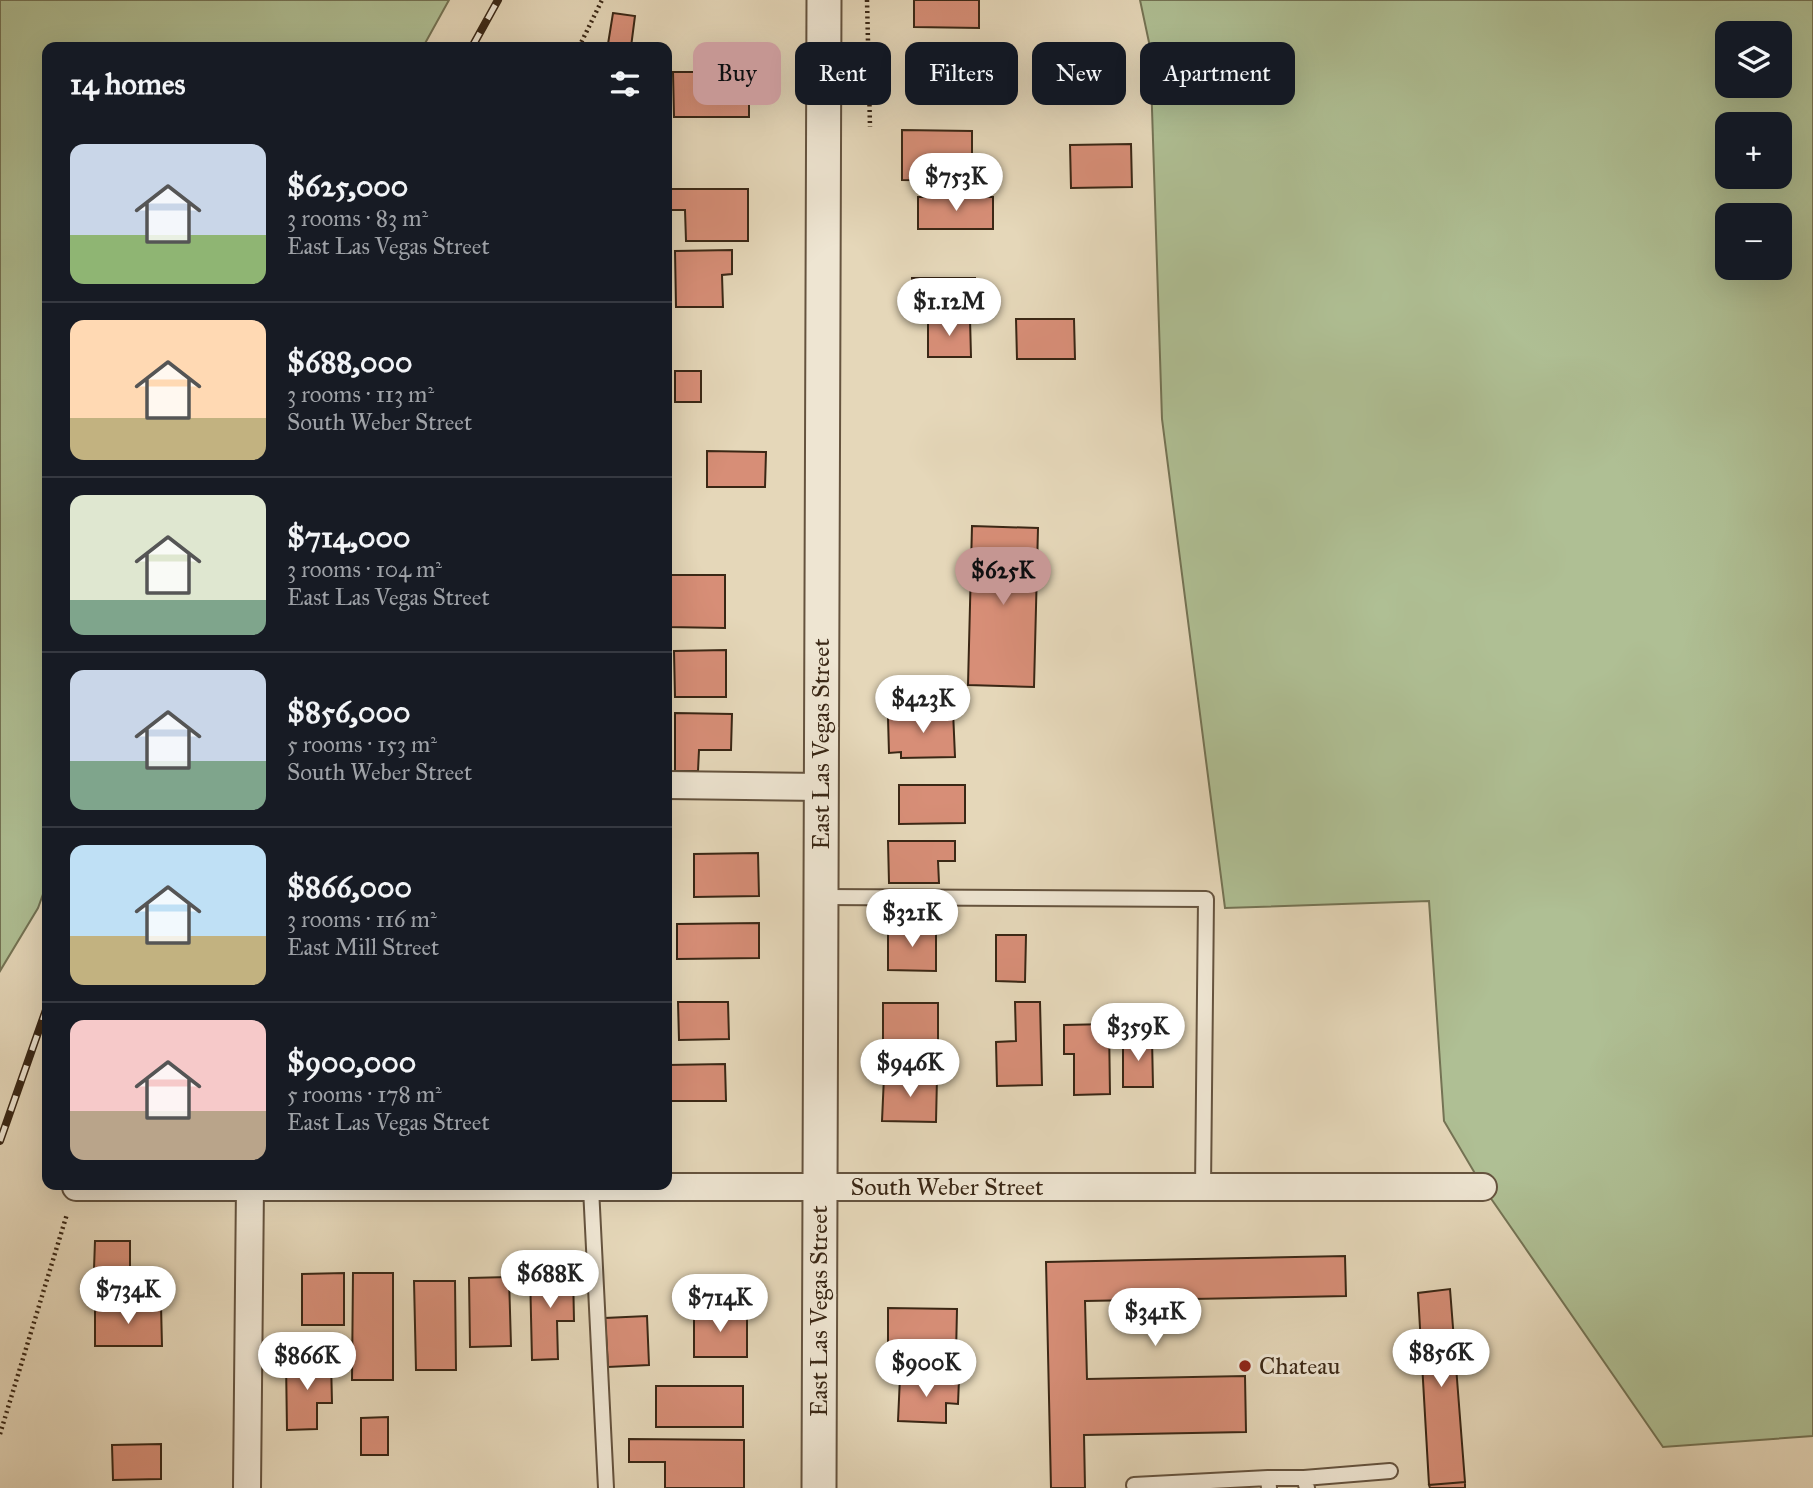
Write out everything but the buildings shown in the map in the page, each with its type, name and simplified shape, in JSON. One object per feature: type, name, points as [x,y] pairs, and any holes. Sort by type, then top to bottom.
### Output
[{"type":"street","name":"East Las Vegas Street","points":[[819,1488],[824,0]]},
{"type":"street","points":[[672,785],[821,787]]},
{"type":"street","name":"South Weber Street","points":[[672,1187],[1483,1187]]},
{"type":"street","points":[[247,1488],[250,1190]]},
{"type":"lane","points":[[820,897],[1206,898],[1203,1188]]},
{"type":"lane","points":[[591,1190],[606,1488]]},
{"type":"lane","points":[[1134,1485],[1306,1483],[1390,1471]]},
{"type":"path","points":[[581,42],[602,0]]},
{"type":"path","points":[[867,0],[870,127]]},
{"type":"path","points":[[0,1434],[75,1190]]},
{"type":"green space","points":[[0,0],[449,0],[426,42],[42,42],[42,897],[0,971]]},
{"type":"green space","points":[[1140,0],[1813,0],[1813,1436],[1663,1447],[1483,1187],[1444,1121],[1429,901],[1225,908],[1162,419],[1152,105],[1295,105],[1295,42],[1149,42]]},
{"type":"railway","points":[[475,42],[498,0]]},
{"type":"railway","points":[[0,1141],[42,1021]]},
{"type":"place","name":"Chateau","points":[[1245,1366]]}]
